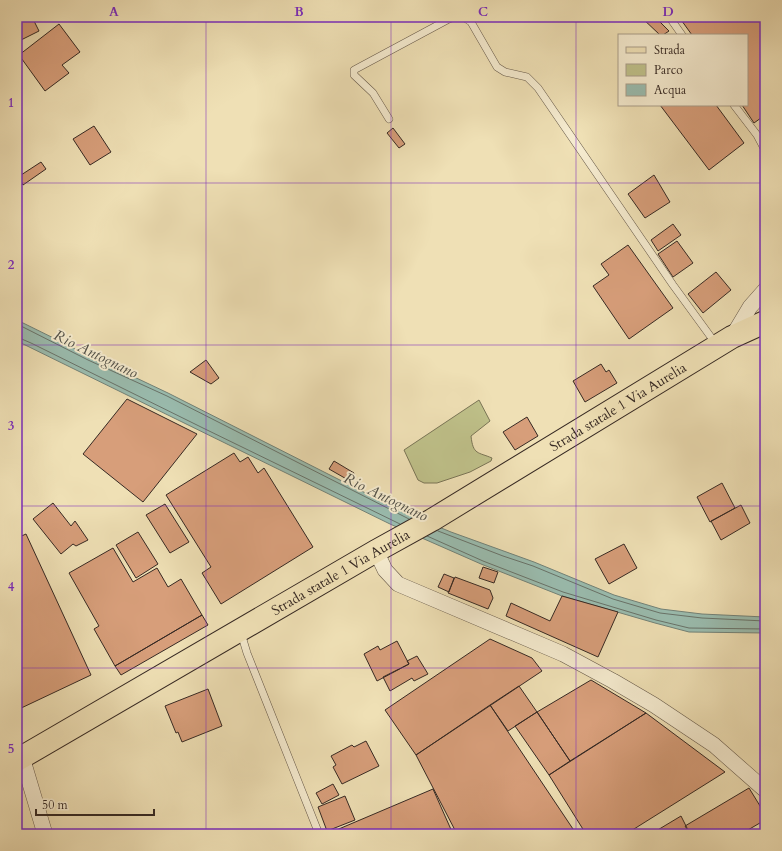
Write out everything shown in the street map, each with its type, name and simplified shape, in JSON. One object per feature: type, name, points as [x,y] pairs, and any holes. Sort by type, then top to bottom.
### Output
[{"type":"main road","name":"Strada statale 1 Via Aurelia","points":[[19,758],[432,520],[725,341],[765,322]]},
{"type":"street","points":[[725,341],[750,307],[765,290]]},
{"type":"street","points":[[380,549],[385,570],[398,584],[563,654],[613,681],[654,705],[714,745],[765,790]]},
{"type":"street","points":[[19,758],[45,834]]},
{"type":"lane","points":[[389,119],[373,93],[354,75],[354,70],[449,19],[456,17]]},
{"type":"lane","points":[[462,17],[471,22],[499,69],[505,72],[527,77],[538,88],[673,285],[725,341]]},
{"type":"lane","points":[[670,18],[681,34]]},
{"type":"lane","points":[[735,106],[757,135],[765,150]]},
{"type":"lane","points":[[240,630],[247,653],[319,834]]},
{"type":"green space","points":[[479,400],[490,421],[471,436],[472,442],[473,447],[477,452],[492,458],[491,461],[470,472],[437,483],[424,483],[418,480],[404,450]]},
{"type":"water","points":[[17,320],[168,393],[407,514],[451,532],[534,562],[614,595],[661,609],[702,614],[765,617],[765,633],[689,632],[562,596],[481,564],[390,524],[17,341]]},
{"type":"building","points":[[17,17],[32,17],[39,31],[17,42]]},
{"type":"building","points":[[641,17],[655,17],[669,31],[664,34],[659,34]]},
{"type":"building","points":[[679,17],[760,17],[765,24],[765,115],[754,123],[743,106],[748,106],[748,34],[691,34]]},
{"type":"building","points":[[59,24],[80,52],[62,65],[69,73],[45,91],[19,55]]},
{"type":"building","points":[[661,106],[717,106],[744,143],[709,170]]},
{"type":"building","points":[[94,126],[111,152],[90,165],[73,139]]},
{"type":"building","points":[[393,128],[405,144],[399,148],[387,133]]},
{"type":"building","points":[[41,162],[46,169],[23,185],[18,177]]},
{"type":"building","points":[[654,175],[670,202],[645,218],[628,194]]},
{"type":"building","points":[[673,224],[681,235],[658,251],[651,240]]},
{"type":"building","points":[[677,241],[693,263],[673,277],[658,254]]},
{"type":"building","points":[[628,245],[673,308],[629,339],[593,286],[609,275],[601,264]]},
{"type":"building","points":[[716,272],[731,290],[703,313],[688,294]]},
{"type":"building","points":[[206,360],[219,378],[211,384],[190,372]]},
{"type":"building","points":[[601,364],[606,372],[609,370],[617,383],[585,402],[573,381]]},
{"type":"building","points":[[127,399],[197,434],[143,502],[83,454]]},
{"type":"building","points":[[527,417],[538,436],[515,450],[503,432]]},
{"type":"building","points":[[234,453],[240,462],[248,457],[258,473],[264,468],[313,547],[221,604],[202,573],[211,567],[166,495]]},
{"type":"building","points":[[334,461],[354,473],[350,481],[329,469]]},
{"type":"building","points":[[722,483],[735,508],[710,522],[697,497]]},
{"type":"building","points":[[53,503],[71,526],[75,521],[88,540],[76,546],[73,544],[61,554],[33,519]]},
{"type":"building","points":[[165,504],[189,542],[170,553],[146,515]]},
{"type":"building","points":[[741,505],[750,523],[721,540],[711,521]]},
{"type":"building","points":[[138,532],[158,564],[136,578],[116,545]]},
{"type":"building","points":[[26,534],[91,675],[17,710],[17,538]]},
{"type":"building","points":[[624,544],[637,568],[609,584],[595,559]]},
{"type":"building","points":[[113,548],[133,582],[157,568],[168,587],[181,579],[202,615],[115,666],[94,629],[99,626],[69,573]]},
{"type":"building","points":[[483,567],[498,572],[494,583],[479,578]]},
{"type":"building","points":[[444,574],[454,578],[449,592],[438,587]]},
{"type":"building","points":[[455,577],[490,590],[493,598],[488,609],[448,593]]},
{"type":"building","points":[[562,596],[618,612],[598,657],[506,616],[511,603],[550,621]]},
{"type":"building","points":[[202,615],[208,625],[121,675],[115,666]]},
{"type":"building","points":[[490,639],[532,658],[542,671],[416,755],[385,710]]},
{"type":"building","points":[[397,641],[409,664],[377,681],[364,654],[378,646],[380,650]]},
{"type":"building","points":[[417,656],[428,674],[414,681],[412,678],[390,691],[383,677],[409,664],[407,661]]},
{"type":"building","points":[[591,680],[646,713],[570,761],[537,712]]},
{"type":"building","points":[[519,686],[537,712],[508,731],[490,705]]},
{"type":"building","points":[[208,689],[222,726],[182,742],[178,732],[176,733],[165,706]]},
{"type":"building","points":[[490,705],[573,829],[566,834],[457,834],[416,755]]},
{"type":"building","points":[[537,712],[570,761],[549,775],[515,726]]},
{"type":"building","points":[[646,713],[725,772],[626,834],[586,834],[549,775]]},
{"type":"building","points":[[366,741],[379,766],[342,784],[333,767],[336,765],[331,756],[352,745],[354,747]]},
{"type":"building","points":[[333,784],[339,795],[322,804],[316,793]]},
{"type":"building","points":[[749,788],[765,814],[765,820],[741,834],[690,834],[685,826]]},
{"type":"building","points":[[433,789],[453,834],[327,834]]},
{"type":"building","points":[[345,796],[355,820],[327,831],[318,807]]},
{"type":"building","points":[[681,816],[690,834],[651,834]]},
{"type":"water label","name":"Rio Antognano","points":[[96,354]]},
{"type":"water label","name":"Rio Antognano","points":[[386,497]]}]
